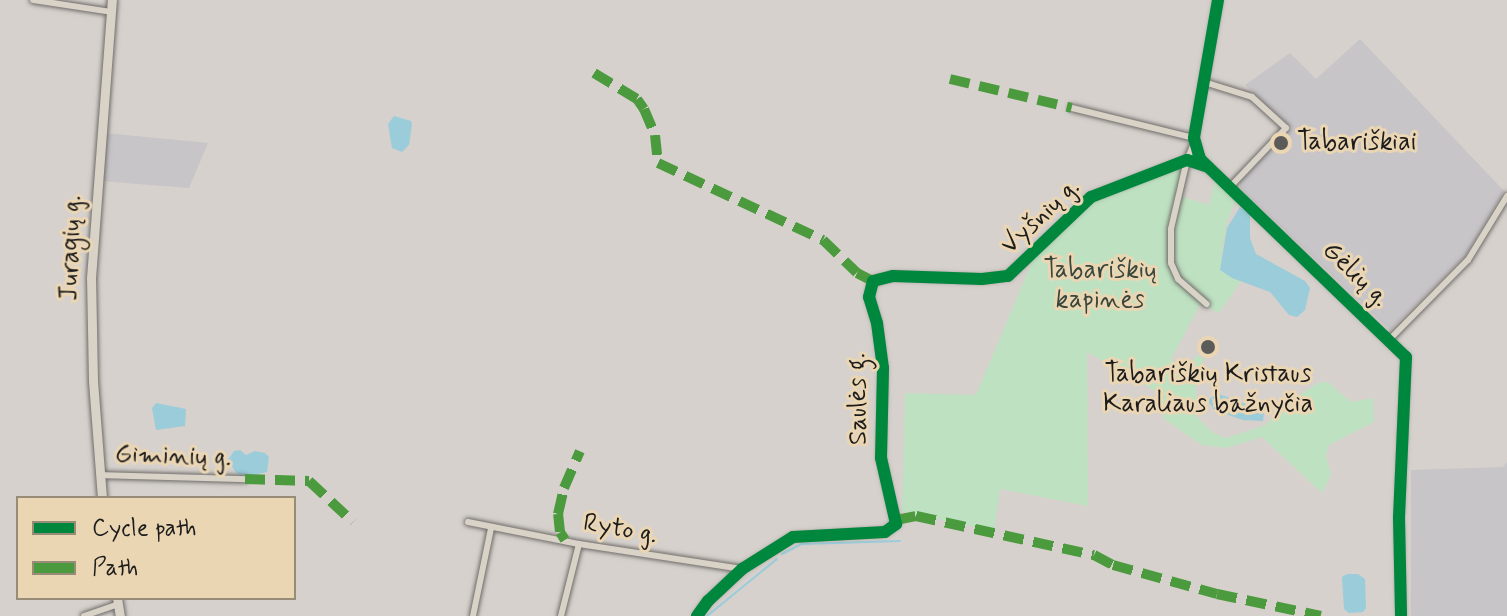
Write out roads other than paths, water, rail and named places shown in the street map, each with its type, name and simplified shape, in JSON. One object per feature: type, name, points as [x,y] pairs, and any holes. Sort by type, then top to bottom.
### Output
[{"type":"main road","name":"Juragių g.","points":[[102,496],[92,366],[92,253],[112,0]]},
{"type":"main road","points":[[117,601],[120,616]]},
{"type":"street","points":[[33,0],[111,12]]},
{"type":"street","points":[[1207,304],[1178,279],[1172,268],[1171,229],[1194,141],[1218,0]]},
{"type":"street","points":[[1204,82],[1252,97],[1286,128],[1230,187]]},
{"type":"street","points":[[1072,108],[1194,141]]},
{"type":"street","name":"Gėlių g.","points":[[1194,141],[1208,167],[1406,357],[1399,518],[1401,616]]},
{"type":"street","points":[[1187,160],[1208,167]]},
{"type":"street","name":"Vyšnių g.","points":[[873,281],[893,276],[982,279],[1008,276],[1091,197],[1187,160]]},
{"type":"street","points":[[1390,339],[1468,260],[1507,196]]},
{"type":"street","name":"Saulės g.","points":[[697,616],[708,601],[742,569],[793,537],[885,532],[896,524],[881,458],[883,368],[877,323],[869,297],[873,281]]},
{"type":"street","name":"Giminių g.","points":[[100,475],[245,479]]},
{"type":"street","name":"Ryto g.","points":[[468,522],[579,544],[742,569]]},
{"type":"street","points":[[473,616],[491,528]]},
{"type":"street","points":[[561,616],[579,544]]},
{"type":"street","points":[[84,616],[117,601]]},
{"type":"water","points":[[394,116],[411,121],[412,125],[409,145],[402,152],[392,148],[388,124]]},
{"type":"water","points":[[1240,207],[1250,215],[1250,238],[1256,254],[1305,281],[1310,288],[1305,310],[1297,317],[1289,315],[1270,292],[1232,278],[1220,270],[1227,228]]},
{"type":"water","points":[[1216,393],[1264,411],[1263,421],[1243,420],[1214,410],[1208,401]]},
{"type":"water","points":[[156,403],[186,409],[185,426],[156,430],[152,408]]},
{"type":"water","points":[[240,450],[246,455],[255,451],[265,453],[269,457],[267,472],[246,477],[236,473],[228,460],[234,451]]},
{"type":"water","points":[[1358,574],[1365,579],[1366,608],[1363,612],[1349,613],[1344,609],[1342,577]]},
{"type":"waterway","points":[[782,554],[802,544],[900,541]]},
{"type":"waterway","points":[[707,616],[777,559]]},
{"type":"place","name":"Tabariškiai","points":[[1281,143]]},
{"type":"place","name":"Tabariškių Kristaus Karaliaus bažnyčia","points":[[1208,347]]},
{"type":"park label","name":"Tabariškių kapinės","points":[[1100,286]]}]
